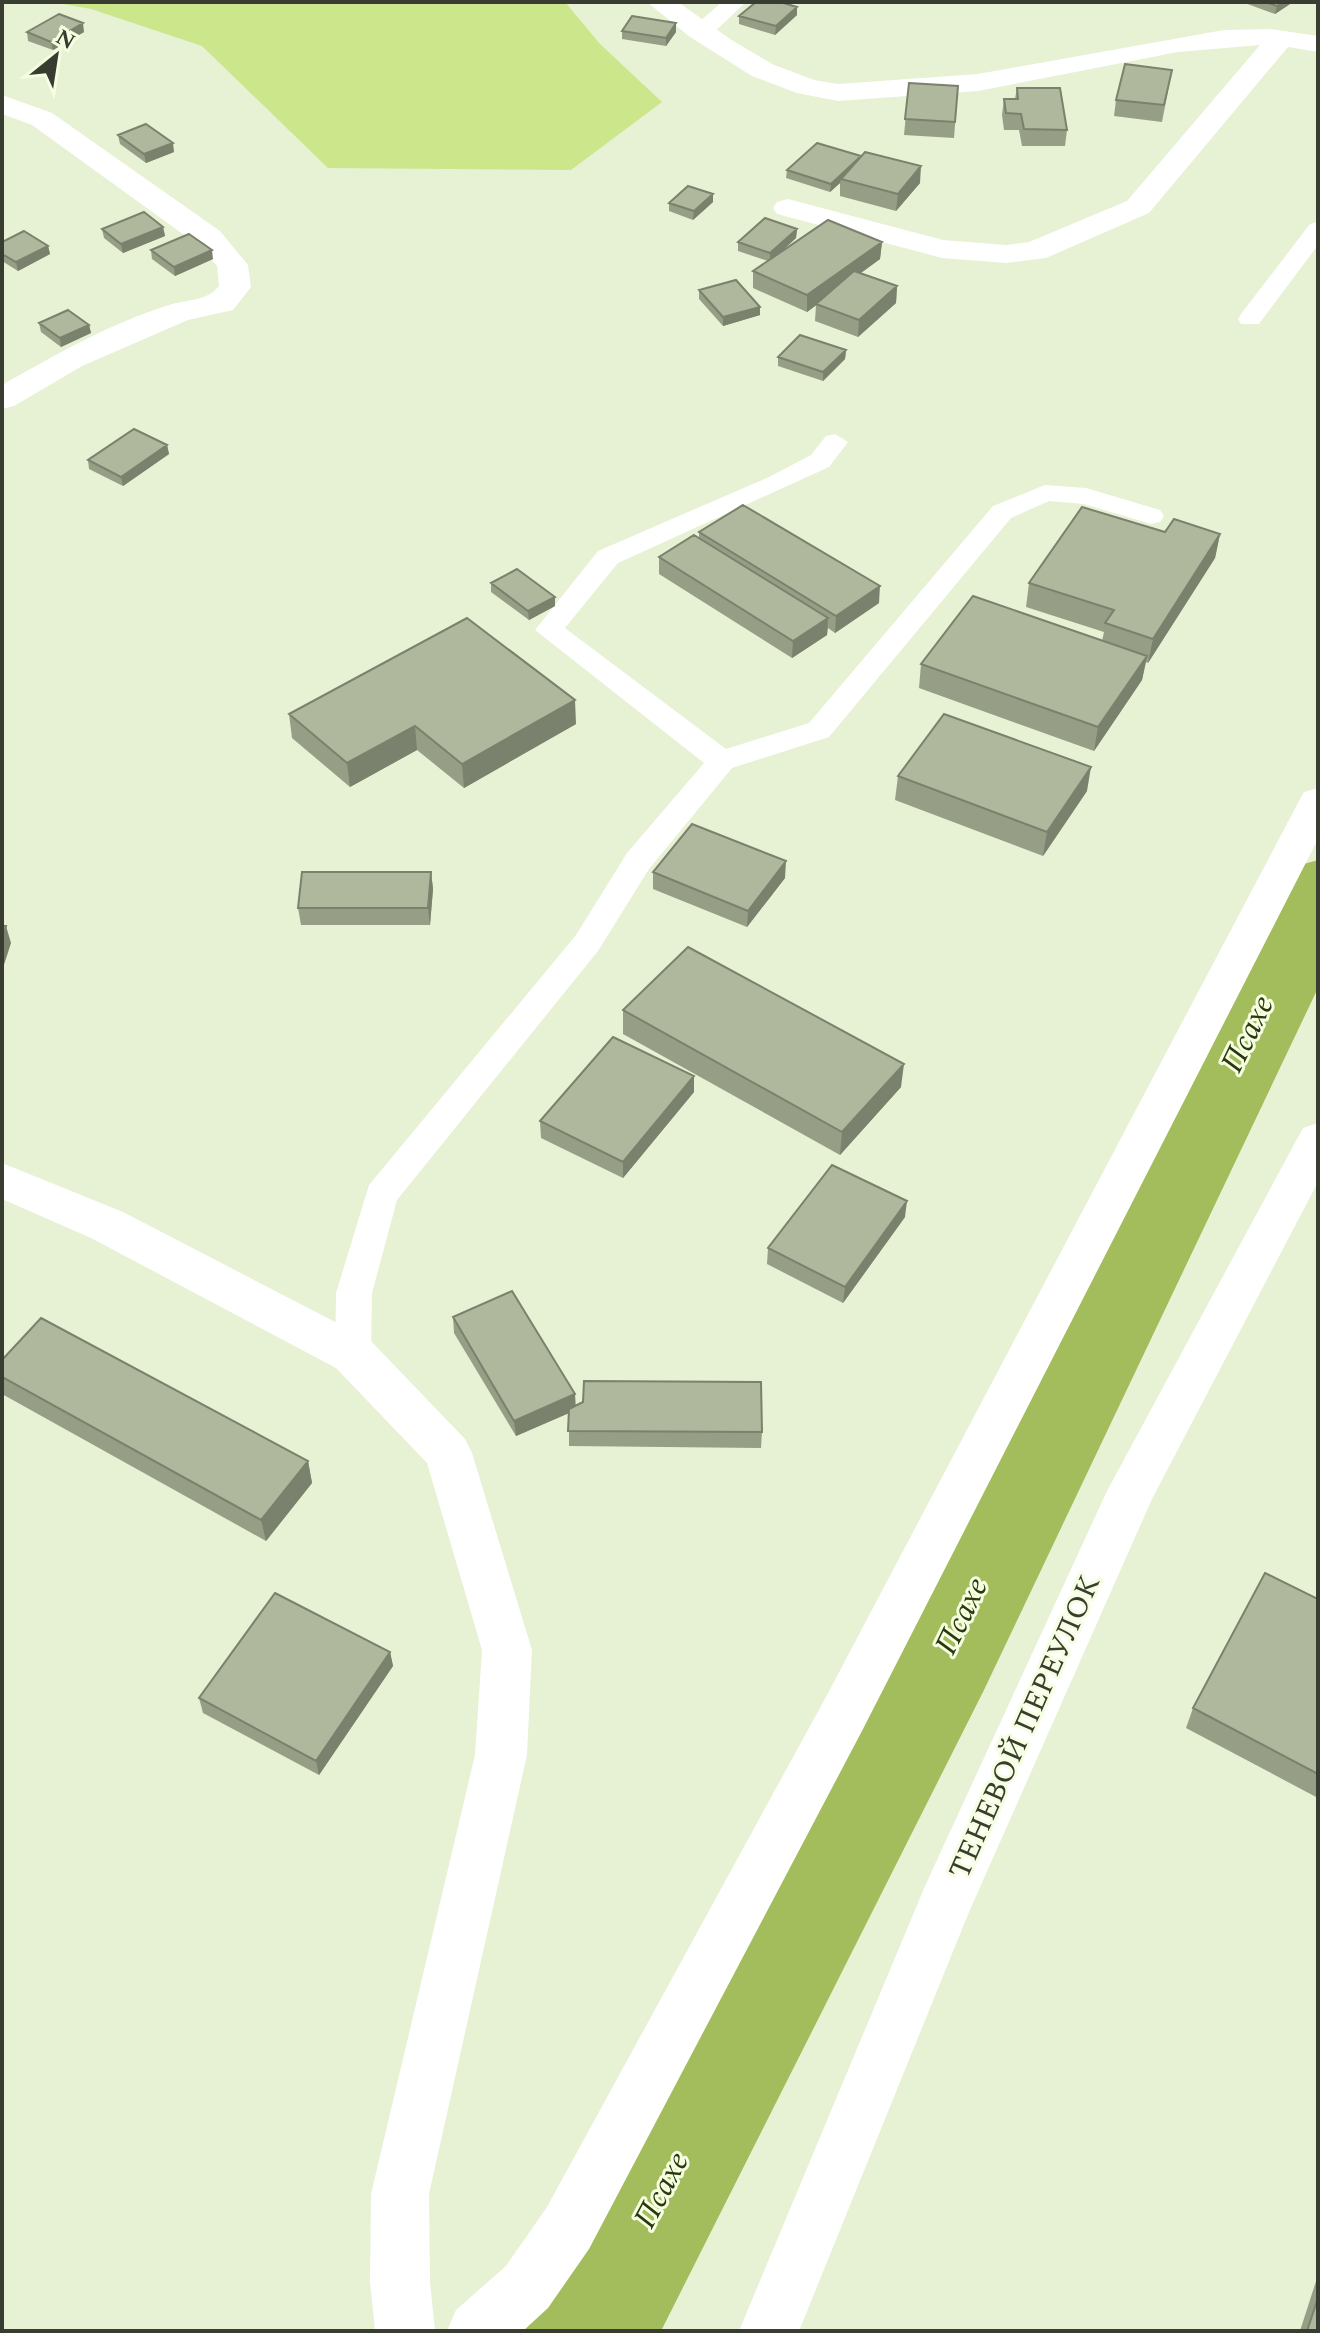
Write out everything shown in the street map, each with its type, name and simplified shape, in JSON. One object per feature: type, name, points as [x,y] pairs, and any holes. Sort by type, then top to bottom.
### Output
[{"type":"street","points":[[661,2],[700,33],[762,71],[832,93],[930,89],[1030,74],[1179,43],[1254,36],[1318,44]]},
{"type":"street","points":[[788,208],[942,249],[1006,254],[1035,251],[1138,207],[1281,38]]},
{"type":"street","points":[[2,104],[42,119],[209,238],[232,265],[235,287],[222,303],[179,312],[98,347],[2,399]]},
{"type":"street","points":[[477,2331],[527,2287],[568,2228],[838,1726],[1318,801]]},
{"type":"street","name":"ТЕНЕВОЙ ПЕРЕУЛОК","points":[[769,2331],[944,1905],[1131,1491],[1318,1140]]},
{"type":"street","points":[[2,1180],[107,1225],[353,1354],[448,1453],[507,1650],[501,1755],[400,2194],[400,2282],[405,2331]]},
{"type":"lane","points":[[700,33],[735,2]]},
{"type":"lane","points":[[1250,319],[1318,229]]},
{"type":"lane","points":[[722,761],[549,630],[608,557],[778,483],[820,461],[835,442]]},
{"type":"lane","points":[[353,1354],[354,1293],[381,1195],[587,943],[638,861],[722,761],[819,730],[1002,512],[1045,493],[1086,496],[1151,516]]},
{"type":"green space","points":[[52,2],[565,2],[600,44],[662,102],[571,170],[328,168],[202,46],[91,9]]},
{"type":"building","points":[[756,2],[780,2],[797,7],[776,26],[739,16]]},
{"type":"building","points":[[59,14],[83,23],[51,42],[27,32]]},
{"type":"building","points":[[632,16],[676,23],[666,38],[622,31]]},
{"type":"building","points":[[1125,64],[1172,70],[1164,105],[1116,100]]},
{"type":"building","points":[[909,83],[958,86],[955,122],[905,119]]},
{"type":"building","points":[[1017,88],[1060,88],[1067,130],[1024,129],[1021,114],[1006,113],[1004,99],[1018,99]]},
{"type":"building","points":[[146,124],[173,143],[144,154],[118,135]]},
{"type":"building","points":[[817,143],[861,156],[831,184],[787,170]]},
{"type":"building","points":[[865,152],[921,166],[898,194],[841,179]]},
{"type":"building","points":[[688,186],[713,194],[694,211],[669,203]]},
{"type":"building","points":[[144,212],[163,227],[121,244],[102,229]]},
{"type":"building","points":[[765,218],[797,229],[770,253],[738,242]]},
{"type":"building","points":[[828,220],[882,242],[807,295],[753,271]]},
{"type":"building","points":[[24,231],[48,246],[16,262],[2,254],[2,242]]},
{"type":"building","points":[[189,234],[212,250],[174,267],[151,250]]},
{"type":"building","points":[[854,271],[897,286],[859,320],[816,304]]},
{"type":"building","points":[[736,280],[760,307],[723,317],[699,290]]},
{"type":"building","points":[[68,310],[89,325],[60,338],[39,323]]},
{"type":"building","points":[[800,335],[846,350],[823,372],[778,357]]},
{"type":"building","points":[[134,429],[167,445],[121,477],[88,460]]},
{"type":"building","points":[[743,505],[880,586],[836,616],[699,532]]},
{"type":"building","points":[[1082,507],[1165,532],[1174,519],[1220,534],[1153,639],[1105,623],[1114,610],[1029,583]]},
{"type":"building","points":[[694,535],[828,618],[793,641],[659,557]]},
{"type":"building","points":[[517,569],[555,597],[528,611],[491,583]]},
{"type":"building","points":[[973,596],[1147,656],[1098,727],[921,664]]},
{"type":"building","points":[[467,618],[575,700],[462,764],[415,726],[347,763],[289,714]]},
{"type":"building","points":[[944,714],[1091,767],[1047,832],[898,776]]},
{"type":"building","points":[[692,824],[786,861],[748,911],[653,872]]},
{"type":"building","points":[[302,872],[431,872],[428,908],[298,908]]},
{"type":"building","points":[[688,947],[904,1064],[842,1132],[623,1010]]},
{"type":"building","points":[[613,1037],[694,1076],[623,1162],[540,1121]]},
{"type":"building","points":[[832,1165],[907,1201],[845,1287],[768,1248]]},
{"type":"building","points":[[512,1291],[575,1394],[514,1421],[453,1317]]},
{"type":"building","points":[[41,1318],[308,1461],[261,1520],[2,1377],[2,1360]]},
{"type":"building","points":[[584,1381],[761,1382],[762,1432],[568,1431],[569,1409],[583,1402]]},
{"type":"building","points":[[1265,1573],[1318,1599],[1318,1774],[1193,1708]]},
{"type":"building","points":[[275,1593],[390,1652],[316,1761],[199,1698]]},
{"type":"building","points":[[1318,2298],[1318,2331],[1307,2331]]},
{"type":"waterway","name":"Псахе","points":[[588,2331],[942,1655],[1318,892]]}]
